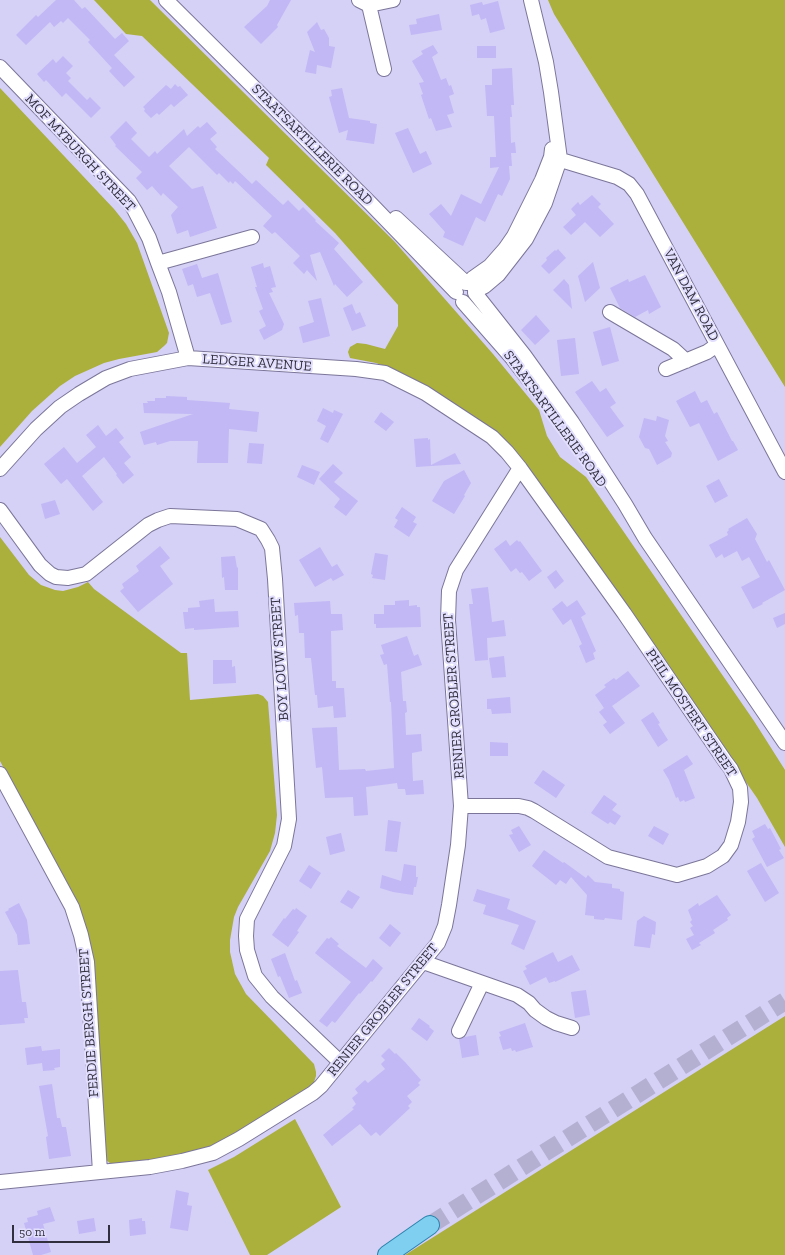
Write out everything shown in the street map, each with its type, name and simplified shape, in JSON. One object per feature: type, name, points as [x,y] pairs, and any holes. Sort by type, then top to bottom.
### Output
[{"type":"main road","points":[[387,1255],[430,1225]]},
{"type":"street","name":"STAATSARTILLERIE ROAD","points":[[166,0],[371,204],[467,291]]},
{"type":"street","name":"STAATSARTILLERIE ROAD","points":[[175,0],[374,196],[467,291],[524,355],[572,422],[625,504],[644,538],[785,743]]},
{"type":"street","points":[[384,69],[364,2],[393,0]]},
{"type":"street","points":[[467,291],[485,286],[498,275],[526,240],[545,203],[555,158],[555,123],[546,62],[531,0]]},
{"type":"street","name":"MOF MYBURGH STREET","points":[[0,67],[129,201],[144,227],[158,263],[188,358]]},
{"type":"street","name":"VAN DAM ROAD","points":[[555,158],[617,177],[629,184],[637,194],[785,472]]},
{"type":"street","points":[[158,263],[252,237]]},
{"type":"street","points":[[610,312],[673,349],[686,361]]},
{"type":"street","points":[[666,370],[707,352],[717,345]]},
{"type":"street","name":"LEDGER AVENUE","points":[[0,469],[36,429],[60,407],[106,378],[130,369],[188,358],[356,369],[385,373],[425,393],[492,437],[520,468]]},
{"type":"street","name":"PHIL MOSTERT STREET","points":[[461,806],[520,806],[528,808],[608,857],[677,875],[707,866],[723,856],[731,845],[738,822],[741,802],[740,788],[731,769],[624,613],[520,468]]},
{"type":"street","name":"RENIER GROBLER STREET","points":[[0,1182],[150,1167],[212,1153],[239,1139],[321,1086],[438,943],[445,926],[458,845],[461,806],[448,620],[449,591],[456,570],[520,468]]},
{"type":"street","name":"BOY LOUW STREET","points":[[0,510],[40,565],[56,577],[68,578],[86,574],[148,525],[170,516],[237,519],[261,529],[268,540],[272,548],[275,579],[290,819],[284,846],[247,919],[247,950],[255,976],[268,992],[340,1062]]},
{"type":"street","name":"FERDIE BERGH STREET","points":[[0,774],[72,907],[81,935],[87,962],[100,1172]]},
{"type":"street","points":[[423,962],[517,995],[546,1018],[572,1028]]},
{"type":"street","points":[[459,1031],[482,983]]},
{"type":"shaded area","points":[[94,0],[150,0],[394,241],[493,354],[539,410],[547,436],[560,457],[586,477],[754,721],[785,770],[785,847],[757,798],[526,465],[510,445],[491,429],[398,371],[376,363],[350,358],[348,352],[350,347],[357,343],[385,349],[398,326],[398,305],[335,233],[266,165],[269,158],[142,36],[126,34]]},
{"type":"shaded area","points":[[548,0],[785,0],[785,387],[554,14]]},
{"type":"shaded area","points":[[0,88],[114,209],[126,224],[137,243],[169,333],[167,343],[157,352],[104,363],[75,376],[60,386],[32,411],[0,447]]},
{"type":"shaded area","points":[[0,537],[29,575],[41,585],[63,591],[78,587],[88,582],[94,589],[181,653],[187,653],[190,700],[258,694],[263,696],[268,702],[277,815],[275,833],[270,851],[238,907],[234,917],[230,940],[230,952],[235,974],[246,994],[314,1064],[316,1076],[313,1085],[285,1104],[215,1145],[195,1153],[116,1165],[111,1164],[105,1159],[73,896],[0,761]]},
{"type":"shaded area","points":[[785,1016],[785,1255],[405,1255],[424,1243]]},
{"type":"shaded area","points":[[295,1119],[341,1207],[267,1255],[250,1255],[208,1170],[234,1157]]},
{"type":"building","points":[[56,0],[74,0],[82,9],[85,7],[115,39],[122,33],[129,41],[114,55],[135,77],[124,87],[109,71],[112,68],[88,42],[90,40],[68,18],[63,23],[61,21],[54,27],[50,22],[26,45],[16,35],[36,15],[38,17]]},
{"type":"building","points":[[270,0],[291,0],[277,25],[278,27],[261,44],[244,27],[267,6]]},
{"type":"building","points":[[498,1],[505,29],[490,33],[486,18],[481,20],[479,14],[472,16],[470,5],[482,2],[483,5]]},
{"type":"building","points":[[439,14],[442,30],[411,35],[409,25],[417,24],[416,19]]},
{"type":"building","points":[[317,22],[321,30],[324,29],[329,38],[329,46],[335,47],[331,68],[317,65],[316,74],[305,72],[310,50],[315,52],[307,32]]},
{"type":"building","points":[[433,45],[438,53],[432,57],[441,80],[446,78],[449,86],[451,85],[454,94],[449,96],[454,113],[447,115],[452,127],[436,131],[431,118],[429,119],[421,95],[423,94],[419,83],[424,82],[412,61],[423,54],[421,51]]},
{"type":"building","points":[[477,46],[496,46],[496,58],[477,58]]},
{"type":"building","points":[[63,56],[73,66],[66,73],[71,78],[68,81],[87,100],[90,97],[101,108],[91,118],[66,93],[62,97],[46,80],[44,82],[37,74],[53,59],[56,63]]},
{"type":"building","points":[[512,68],[514,105],[511,105],[512,117],[510,117],[511,143],[515,142],[516,153],[511,153],[512,166],[509,166],[510,179],[502,196],[498,194],[485,222],[476,217],[463,246],[443,237],[445,232],[429,214],[441,204],[451,216],[461,194],[481,204],[499,167],[490,168],[490,157],[496,157],[494,116],[487,116],[485,85],[492,85],[492,69]]},
{"type":"building","points":[[175,84],[178,87],[180,86],[188,95],[174,107],[171,104],[159,115],[157,113],[151,118],[144,111],[145,109],[143,107],[166,85],[171,89]]},
{"type":"building","points":[[342,88],[349,118],[370,121],[370,123],[377,124],[374,144],[346,140],[348,130],[339,133],[329,97],[332,96],[331,90]]},
{"type":"building","points":[[126,121],[137,133],[131,139],[149,157],[155,151],[157,154],[184,129],[187,136],[198,126],[200,128],[207,122],[217,133],[210,139],[217,147],[215,149],[252,184],[256,180],[283,205],[288,200],[299,211],[303,207],[316,220],[315,221],[339,243],[334,249],[363,282],[347,297],[335,284],[334,286],[320,252],[310,255],[317,281],[307,270],[304,274],[293,263],[300,256],[275,232],[272,234],[263,226],[272,216],[235,181],[233,184],[230,181],[229,183],[219,173],[217,175],[189,147],[169,166],[192,189],[203,186],[217,228],[190,237],[188,230],[177,234],[171,215],[178,207],[163,193],[161,196],[152,186],[147,190],[136,178],[142,172],[115,146],[116,145],[110,137]]},
{"type":"building","points":[[408,128],[420,154],[426,151],[432,164],[413,173],[395,133]]},
{"type":"building","points":[[592,195],[601,204],[598,207],[614,224],[600,237],[585,222],[571,235],[563,227],[576,215],[571,209],[578,202],[580,205]]},
{"type":"building","points":[[558,249],[566,258],[549,274],[541,266],[547,260],[546,258]]},
{"type":"building","points":[[593,262],[600,288],[585,302],[578,276]]},
{"type":"building","points":[[263,263],[264,268],[270,266],[276,287],[271,288],[273,292],[269,293],[284,324],[282,330],[264,340],[259,330],[266,326],[259,311],[263,309],[255,287],[257,287],[251,267]]},
{"type":"building","points":[[197,264],[202,278],[218,273],[232,322],[221,325],[210,293],[197,297],[193,284],[188,286],[182,269]]},
{"type":"building","points":[[645,275],[661,307],[649,314],[648,310],[635,317],[620,308],[610,288],[628,279],[629,282]]},
{"type":"building","points":[[564,279],[569,285],[572,309],[553,290]]},
{"type":"building","points":[[321,298],[330,336],[303,343],[299,327],[314,322],[308,301]]},
{"type":"building","points":[[352,304],[356,314],[360,312],[366,326],[352,331],[343,308]]},
{"type":"building","points":[[536,315],[550,331],[535,345],[521,330]]},
{"type":"building","points":[[610,327],[619,361],[602,366],[593,332]]},
{"type":"building","points":[[575,338],[579,374],[561,376],[557,340]]},
{"type":"building","points":[[592,381],[600,392],[606,388],[616,403],[610,407],[624,426],[607,437],[575,392]]},
{"type":"building","points":[[695,391],[701,403],[707,400],[714,414],[717,412],[738,450],[718,461],[699,423],[690,427],[676,401]]},
{"type":"building","points":[[166,396],[187,397],[187,400],[230,403],[229,409],[259,412],[257,432],[229,429],[228,463],[197,463],[198,441],[170,441],[157,445],[156,442],[144,445],[140,432],[193,414],[144,413],[143,403],[148,403],[147,401],[155,401],[155,398],[166,398]]},
{"type":"building","points":[[323,408],[333,413],[334,410],[343,414],[328,443],[320,439],[326,426],[317,421]]},
{"type":"building","points":[[381,412],[394,422],[386,431],[374,422]]},
{"type":"building","points":[[657,416],[669,420],[665,436],[668,441],[665,442],[672,453],[671,457],[657,465],[649,449],[645,448],[639,437],[644,418],[656,421]]},
{"type":"building","points":[[98,425],[106,436],[116,428],[124,438],[119,442],[131,457],[124,463],[134,475],[123,484],[104,457],[82,476],[103,502],[93,511],[67,479],[61,484],[44,464],[64,447],[77,463],[96,447],[86,435]]},
{"type":"building","points":[[428,438],[428,440],[430,439],[431,465],[455,453],[461,464],[416,467],[414,439]]},
{"type":"building","points":[[249,443],[264,444],[262,464],[247,463]]},
{"type":"building","points":[[333,464],[343,473],[334,482],[358,501],[346,516],[334,507],[340,499],[319,479]]},
{"type":"building","points":[[302,465],[320,472],[314,485],[297,477]]},
{"type":"building","points":[[464,470],[471,483],[454,514],[432,501],[444,481]]},
{"type":"building","points":[[719,479],[728,496],[715,503],[706,486]]},
{"type":"building","points":[[55,500],[60,514],[45,519],[41,504]]},
{"type":"building","points":[[402,507],[416,517],[413,522],[417,524],[409,537],[394,527],[398,520],[395,518]]},
{"type":"building","points":[[747,518],[757,534],[755,539],[767,562],[769,560],[785,590],[753,609],[741,587],[760,577],[749,557],[742,561],[737,551],[724,558],[722,554],[716,558],[709,545],[728,535],[728,529]]},
{"type":"building","points":[[506,540],[510,546],[517,540],[519,542],[520,541],[542,571],[529,581],[522,572],[520,573],[516,568],[511,572],[494,549]]},
{"type":"building","points":[[160,546],[170,558],[160,566],[173,584],[138,612],[120,591],[124,588],[122,584],[139,571],[136,566]]},
{"type":"building","points":[[320,547],[332,567],[337,564],[344,575],[333,581],[331,578],[315,587],[299,560]]},
{"type":"building","points":[[375,553],[388,555],[385,580],[372,578],[373,575],[371,574]]},
{"type":"building","points":[[235,556],[237,568],[238,567],[238,590],[225,590],[224,577],[222,578],[221,557]]},
{"type":"building","points":[[556,570],[564,581],[555,589],[547,577]]},
{"type":"building","points":[[488,587],[492,622],[504,620],[506,636],[487,638],[488,660],[475,661],[469,604],[473,604],[471,589]]},
{"type":"building","points":[[214,599],[215,612],[238,611],[239,627],[194,630],[194,628],[185,629],[183,612],[188,612],[188,608],[200,607],[199,601]]},
{"type":"building","points":[[409,600],[409,606],[417,605],[417,607],[420,607],[421,627],[376,628],[376,624],[374,624],[374,614],[384,614],[384,605],[395,605],[395,601]]},
{"type":"building","points":[[577,600],[586,614],[581,617],[596,651],[593,653],[595,659],[586,663],[579,646],[582,644],[571,619],[563,625],[552,609],[562,601],[567,607]]},
{"type":"building","points":[[330,601],[331,614],[342,614],[343,630],[331,631],[332,681],[336,681],[336,688],[344,688],[346,717],[334,718],[333,706],[318,708],[311,658],[305,658],[304,633],[299,633],[298,615],[295,616],[294,603]]},
{"type":"building","points":[[785,613],[785,624],[777,628],[773,618]]},
{"type":"building","points":[[407,636],[414,656],[418,654],[422,665],[401,672],[403,701],[406,701],[407,712],[405,713],[406,735],[421,734],[422,751],[412,753],[413,781],[423,780],[424,794],[406,795],[405,789],[398,789],[397,783],[366,787],[368,815],[354,816],[353,797],[325,798],[322,767],[316,768],[312,728],[337,727],[339,770],[365,769],[366,771],[394,768],[391,702],[387,664],[384,665],[380,655],[384,654],[381,645]]},
{"type":"building","points":[[504,656],[506,677],[492,678],[489,658]]},
{"type":"building","points":[[213,660],[232,660],[232,667],[235,666],[236,683],[213,684]]},
{"type":"building","points":[[628,671],[640,686],[612,706],[625,723],[610,734],[603,725],[607,722],[599,712],[604,708],[595,695],[606,687],[604,685],[614,678],[616,680]]},
{"type":"building","points":[[510,697],[511,713],[492,714],[491,709],[487,709],[487,699]]},
{"type":"building","points":[[653,712],[660,723],[658,724],[668,740],[658,747],[641,720]]},
{"type":"building","points":[[490,742],[508,743],[508,756],[490,756]]},
{"type":"building","points":[[687,755],[693,764],[684,770],[695,798],[685,802],[684,800],[680,802],[678,797],[676,798],[669,780],[663,770]]},
{"type":"building","points":[[543,770],[565,785],[556,798],[534,783]]},
{"type":"building","points":[[604,795],[617,804],[612,810],[621,816],[615,825],[610,822],[608,824],[591,813]]},
{"type":"building","points":[[388,820],[401,822],[397,852],[385,851]]},
{"type":"building","points":[[765,824],[768,829],[770,828],[784,858],[767,867],[752,839],[755,837],[752,831]]},
{"type":"building","points":[[519,826],[531,845],[519,852],[509,835],[513,834],[511,830]]},
{"type":"building","points":[[654,826],[669,834],[663,845],[648,836]]},
{"type":"building","points":[[341,833],[345,851],[330,855],[326,837]]},
{"type":"building","points":[[544,850],[586,878],[588,875],[595,882],[612,884],[612,888],[620,889],[620,891],[624,892],[622,920],[605,918],[604,920],[594,919],[594,916],[585,915],[587,895],[571,877],[566,884],[560,880],[556,885],[532,866]]},
{"type":"building","points":[[761,863],[779,893],[765,902],[747,871]]},
{"type":"building","points":[[404,864],[416,866],[416,877],[418,877],[413,895],[393,892],[380,888],[382,875],[401,881]]},
{"type":"building","points":[[309,865],[321,873],[311,889],[299,881]]},
{"type":"building","points":[[477,889],[510,899],[507,909],[536,921],[524,950],[511,944],[519,925],[483,914],[486,905],[473,901]]},
{"type":"building","points":[[348,890],[360,897],[352,909],[340,902]]},
{"type":"building","points":[[717,895],[731,915],[727,918],[728,920],[713,930],[715,933],[699,943],[701,945],[692,950],[686,939],[694,935],[690,928],[693,926],[690,922],[692,920],[688,910],[698,903],[699,906]]},
{"type":"building","points":[[19,903],[27,920],[30,944],[18,945],[17,935],[5,912]]},
{"type":"building","points":[[296,908],[307,916],[297,931],[299,932],[288,947],[272,935],[284,918],[285,919],[293,909],[295,910]]},
{"type":"building","points":[[644,916],[656,922],[655,935],[652,934],[650,948],[634,946],[637,921]]},
{"type":"building","points":[[390,924],[401,933],[390,947],[379,938]]},
{"type":"building","points":[[331,937],[339,944],[337,946],[366,968],[373,959],[383,968],[372,982],[371,981],[360,994],[359,993],[335,1023],[332,1021],[327,1027],[319,1021],[351,982],[315,953],[327,938],[329,939]]},
{"type":"building","points":[[553,952],[558,962],[572,955],[580,970],[555,982],[549,983],[546,977],[530,985],[523,971],[527,969],[525,966]]},
{"type":"building","points":[[285,953],[295,981],[297,980],[302,993],[289,998],[271,959]]},
{"type":"building","points":[[18,970],[22,1002],[26,1002],[28,1018],[24,1018],[25,1023],[0,1025],[0,971]]},
{"type":"building","points":[[586,990],[590,1015],[575,1018],[571,992]]},
{"type":"building","points":[[419,1018],[434,1031],[427,1041],[411,1029]]},
{"type":"building","points":[[525,1023],[533,1047],[516,1052],[515,1050],[512,1051],[511,1048],[503,1050],[499,1032]]},
{"type":"building","points":[[476,1035],[479,1055],[462,1058],[459,1039]]},
{"type":"building","points":[[41,1046],[42,1051],[60,1049],[60,1067],[54,1068],[55,1070],[43,1071],[42,1063],[27,1065],[25,1048]]},
{"type":"building","points":[[389,1048],[405,1062],[421,1080],[418,1083],[420,1085],[407,1096],[412,1102],[408,1106],[410,1108],[380,1136],[376,1132],[371,1136],[360,1124],[332,1146],[323,1135],[354,1109],[352,1108],[356,1104],[352,1098],[358,1093],[355,1089],[365,1080],[368,1083],[385,1069],[381,1064],[385,1060],[381,1056]]},
{"type":"building","points":[[52,1084],[57,1118],[60,1118],[62,1127],[66,1127],[71,1156],[49,1159],[46,1137],[48,1136],[39,1086]]},
{"type":"building","points":[[176,1190],[189,1193],[187,1205],[192,1206],[188,1231],[170,1228]]},
{"type":"building","points":[[50,1207],[55,1221],[43,1224],[51,1252],[41,1255],[33,1255],[24,1223],[28,1222],[27,1218],[38,1215],[37,1211]]},
{"type":"building","points":[[94,1218],[96,1231],[79,1234],[77,1221]]},
{"type":"building","points":[[142,1218],[142,1221],[145,1221],[146,1234],[130,1236],[129,1220]]},
{"type":"tunnel","points":[[430,1225],[785,1001]]}]
